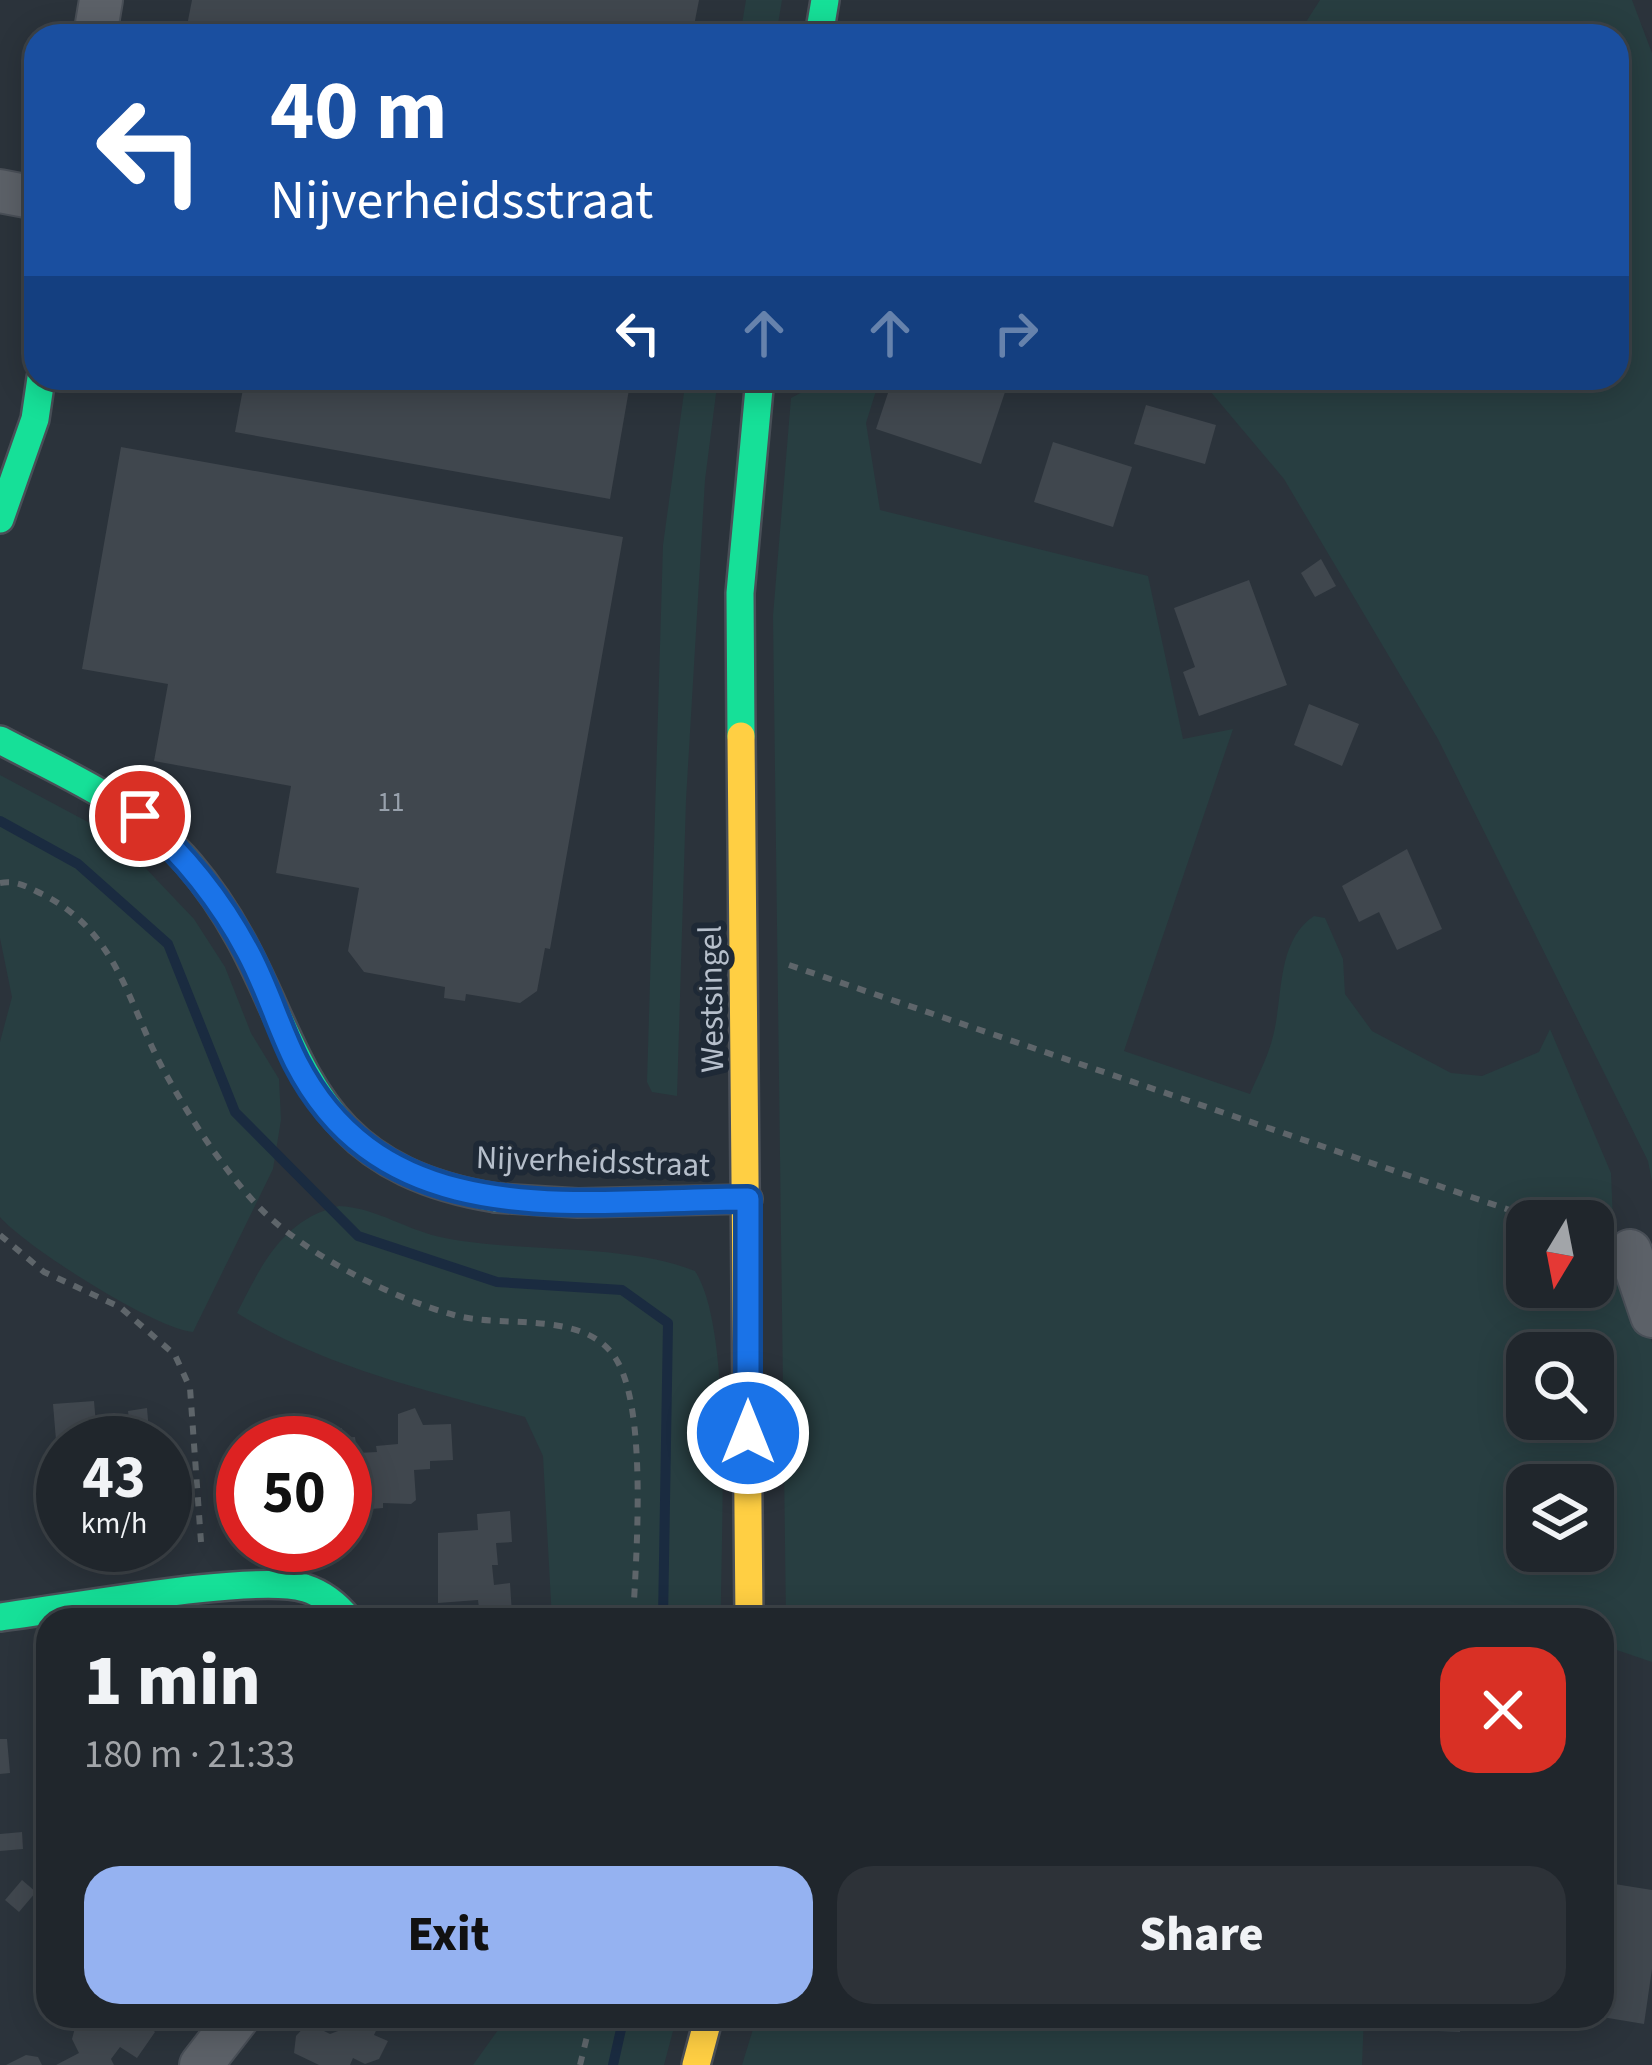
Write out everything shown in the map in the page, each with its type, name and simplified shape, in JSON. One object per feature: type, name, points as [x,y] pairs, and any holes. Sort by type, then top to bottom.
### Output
[{"type":"street","points":[[0,519],[35,419],[39,390]]},
{"type":"street","name":"Westsingel","points":[[749,1608],[740,593],[759,390]]},
{"type":"street","name":"Nijverheidsstraat","points":[[0,740],[140,816],[172,844],[248,952],[297,1064],[330,1113],[406,1176],[490,1199],[748,1199]]},
{"type":"street","points":[[1630,1251],[1652,1316]]},
{"type":"street","points":[[120,1608],[302,1587],[340,1608]]},
{"type":"street","points":[[0,1617],[36,1614]]},
{"type":"street","points":[[202,2065],[229,2028]]},
{"type":"street","points":[[695,2065],[706,2028]]},
{"type":"path","points":[[0,883],[15,881],[60,903],[101,942],[140,1008],[166,1075],[271,1219],[399,1297],[458,1316],[569,1329],[598,1338],[608,1349],[617,1360],[634,1409],[633,1608]]},
{"type":"path","points":[[746,951],[1506,1208]]},
{"type":"path","points":[[0,1235],[44,1272],[120,1307],[175,1355],[190,1388],[186,1603]]},
{"type":"path","points":[[580,2065],[589,2028]]},
{"type":"green space","points":[[746,0],[782,0],[778,24],[742,24]]},
{"type":"green space","points":[[1320,0],[1632,0],[1652,53],[1652,1182],[1648,1161],[1438,739],[1284,479],[1209,390],[1629,390],[1629,24],[1305,24]]},
{"type":"green space","points":[[684,390],[716,390],[705,480],[686,800],[677,1096],[652,1092],[647,1082],[663,545]]},
{"type":"green space","points":[[806,390],[876,390],[866,423],[880,510],[1148,576],[1183,739],[1233,729],[1124,1051],[1250,1094],[1272,1040],[1287,956],[1301,927],[1314,916],[1325,918],[1343,959],[1345,994],[1372,1031],[1451,1073],[1482,1076],[1539,1052],[1550,1029],[1611,1173],[1612,1200],[1506,1200],[1506,1308],[1614,1308],[1614,1225],[1652,1343],[1652,1662],[1614,1649],[1614,1608],[786,1608],[773,616],[791,398]]},
{"type":"green space","points":[[0,775],[116,837],[194,919],[225,967],[251,1033],[279,1079],[281,1120],[273,1169],[193,1332],[150,1317],[92,1285],[0,1217],[0,1042],[12,997],[0,938]]},
{"type":"green space","points":[[339,1206],[445,1238],[638,1256],[695,1271],[707,1300],[720,1387],[721,1608],[551,1608],[543,1456],[525,1417],[341,1363],[237,1313],[276,1246],[319,1213]]},
{"type":"green space","points":[[499,2028],[674,2028],[664,2065],[473,2065]]},
{"type":"green space","points":[[753,2028],[1364,2028],[1362,2065],[742,2065]]},
{"type":"building","points":[[192,0],[699,0],[694,24],[187,24]]},
{"type":"building","points":[[243,390],[629,390],[610,499],[235,432]]},
{"type":"building","points":[[889,390],[1006,390],[981,464],[876,429]]},
{"type":"building","points":[[1146,405],[1216,425],[1205,464],[1134,444]]},
{"type":"building","points":[[1053,442],[1132,467],[1113,527],[1034,502]]},
{"type":"building","points":[[121,447],[623,537],[550,949],[545,948],[537,991],[520,1003],[466,994],[465,1001],[444,998],[445,987],[364,972],[348,951],[359,888],[276,873],[291,786],[154,761],[168,684],[82,669]]},
{"type":"building","points":[[1321,559],[1336,586],[1315,597],[1301,573]]},
{"type":"building","points":[[1249,580],[1287,685],[1199,716],[1183,672],[1195,667],[1174,608]]},
{"type":"building","points":[[1309,704],[1359,724],[1342,766],[1294,745]]},
{"type":"building","points":[[1407,849],[1442,929],[1397,950],[1379,912],[1359,922],[1342,886]]},
{"type":"building","points":[[94,1401],[95,1416],[54,1416],[53,1404]]},
{"type":"building","points":[[147,1408],[148,1416],[129,1416],[128,1411]]},
{"type":"building","points":[[415,1408],[423,1425],[451,1424],[453,1460],[430,1461],[430,1469],[414,1470],[416,1500],[411,1504],[383,1503],[383,1508],[372,1509],[372,1452],[377,1452],[376,1446],[398,1444],[398,1414]]},
{"type":"building","points":[[510,1511],[512,1542],[496,1543],[498,1565],[492,1565],[494,1585],[510,1583],[512,1608],[479,1608],[478,1600],[438,1603],[438,1533],[478,1530],[477,1514]]},
{"type":"building","points":[[0,1739],[7,1739],[10,1773],[0,1774]]},
{"type":"building","points":[[22,1832],[23,1849],[0,1851],[0,1834]]},
{"type":"building","points":[[22,1880],[36,1892],[19,1912],[5,1900]]},
{"type":"building","points":[[1614,1884],[1652,1890],[1652,1969],[1644,2024],[1614,2019]]},
{"type":"building","points":[[75,2028],[150,2028],[155,2032],[137,2058],[120,2047],[111,2059],[114,2065],[56,2065],[79,2053],[72,2039]]},
{"type":"building","points":[[303,2028],[330,2034],[377,2028],[374,2035],[388,2041],[379,2059],[365,2064],[353,2058],[350,2065],[319,2065],[294,2053],[296,2036]]},
{"type":"building","points":[[1373,2028],[1460,2028],[1460,2032]]},
{"type":"building","points":[[26,2055],[38,2057],[42,2065],[6,2065]]},
{"type":"waterway","points":[[0,821],[78,864],[168,944],[235,1112],[358,1236],[497,1282],[622,1290],[668,1323],[663,1608]]},
{"type":"waterway","points":[[613,2065],[621,2028]]},
{"type":"traffic: fast","points":[[821,24],[825,0]]},
{"type":"traffic: fast","points":[[0,519],[35,419],[39,390]]},
{"type":"traffic: fast","points":[[741,736],[740,593],[759,390]]},
{"type":"traffic: fast","points":[[0,740],[125,809],[190,865],[228,918],[304,1071],[332,1114],[371,1151],[423,1179],[496,1198]]},
{"type":"traffic: fast","points":[[61,1608],[244,1585],[305,1588],[338,1608]]},
{"type":"traffic: fast","points":[[0,1617],[36,1612]]},
{"type":"traffic: slow","points":[[741,736],[749,1608]]},
{"type":"traffic: slow","points":[[496,1198],[578,1203],[748,1199]]},
{"type":"traffic: slow","points":[[696,2065],[706,2028]]},
{"type":"route","points":[[140,816],[172,844],[248,952],[297,1064],[330,1113],[406,1176],[490,1199],[748,1199],[748,1433]]}]
